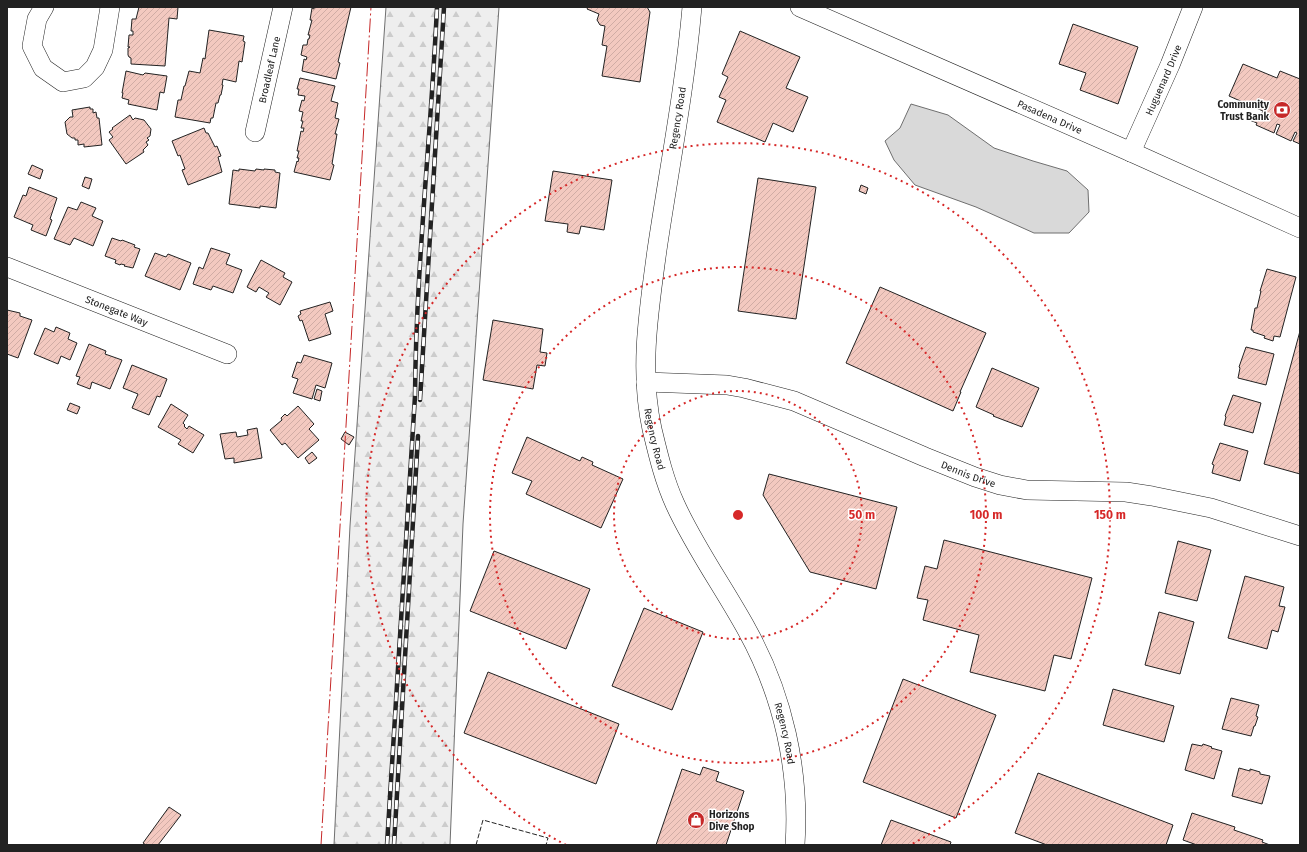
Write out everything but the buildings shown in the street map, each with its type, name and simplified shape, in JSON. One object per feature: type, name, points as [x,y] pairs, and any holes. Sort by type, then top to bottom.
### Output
[{"type":"street","points":[[44,7],[37,19],[32,46],[44,68],[63,82],[84,78],[95,67],[103,50],[110,7]]},
{"type":"street","name":"Broadleaf Lane","points":[[254,132],[283,7]]},
{"type":"street","name":"Regency Road","points":[[692,7],[681,100],[649,307],[646,382],[651,425],[661,465],[674,501],[684,521],[748,631],[772,686],[781,712],[794,773],[795,845]]},
{"type":"street","name":"Pasadena Drive","points":[[800,7],[1132,152],[1300,228]]},
{"type":"street","name":"Huguenard Drive","points":[[1132,152],[1170,65],[1193,7]]},
{"type":"street","name":"Stonegate Way","points":[[7,267],[227,354]]},
{"type":"street","name":"Dennis Drive","points":[[646,382],[727,385],[794,401],[975,477],[1000,485],[1027,490],[1126,492],[1152,496],[1211,508],[1300,536]]},
{"type":"green space","points":[[386,7],[499,7],[463,524],[450,845],[334,845],[350,526]]},
{"type":"shaded area","points":[[911,104],[948,115],[994,148],[1067,171],[1088,190],[1089,212],[1069,233],[1034,233],[976,207],[915,185],[894,160],[885,141],[900,128]]},
{"type":"railway","points":[[387,845],[415,396],[418,299],[437,7]]},
{"type":"railway","points":[[420,400],[444,7]]},
{"type":"railway","points":[[394,845],[418,436]]},
{"type":"fence","points":[[476,845],[483,820],[548,838],[546,845]]},
{"type":"power","points":[[321,845],[371,7]]},
{"type":"place","name":"Community Trust Bank","points":[[1282,110]]},
{"type":"place","name":"Horizons Dive Shop","points":[[696,820]]}]
